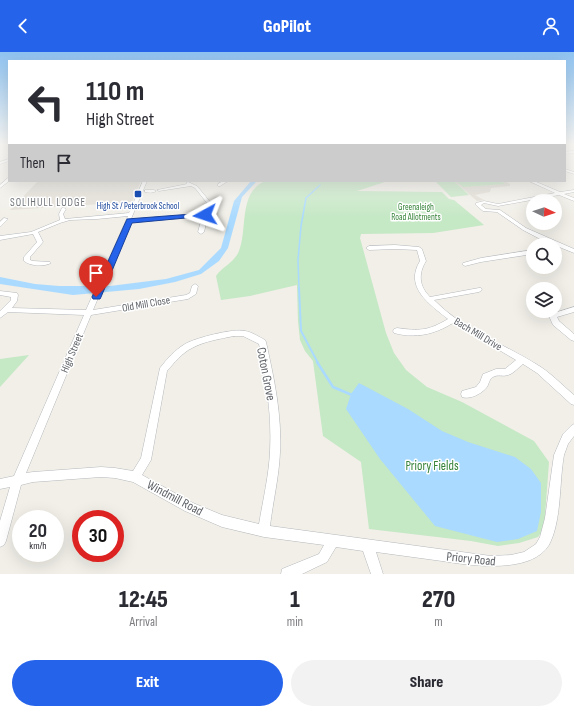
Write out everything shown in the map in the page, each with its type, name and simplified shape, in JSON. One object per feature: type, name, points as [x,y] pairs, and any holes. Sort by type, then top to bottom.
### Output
[{"type":"street","points":[[0,187],[8,180]]},
{"type":"street","name":"High Street","points":[[0,541],[17,481],[90,313],[145,182]]},
{"type":"street","points":[[219,185],[224,182]]},
{"type":"street","points":[[533,182],[557,194],[574,191]]},
{"type":"street","points":[[147,191],[189,184],[196,187],[200,194],[209,203],[201,232]]},
{"type":"street","points":[[562,196],[574,200]]},
{"type":"street","points":[[526,201],[498,208],[507,219],[534,235],[574,251]]},
{"type":"street","points":[[63,221],[61,214],[64,209]]},
{"type":"street","points":[[0,238],[35,232],[63,221],[131,214]]},
{"type":"street","points":[[129,221],[205,215]]},
{"type":"street","points":[[203,225],[209,225]]},
{"type":"street","points":[[35,232],[40,242],[27,257],[27,261],[32,263],[48,263]]},
{"type":"street","points":[[562,248],[566,248],[574,243]]},
{"type":"street","name":"Bach Mill Drive","points":[[369,248],[380,251],[422,248],[423,261],[417,272],[418,282],[421,290],[429,299],[476,334],[536,368],[574,401]]},
{"type":"street","points":[[465,264],[526,253]]},
{"type":"street","name":"Old Mill Close","points":[[6,310],[90,313],[188,296],[193,294],[195,286]]},
{"type":"street","points":[[429,299],[479,290]]},
{"type":"street","points":[[0,293],[15,295],[14,301],[0,315]]},
{"type":"street","points":[[574,309],[553,316],[556,323],[574,338]]},
{"type":"street","points":[[397,331],[421,333],[435,331],[454,319]]},
{"type":"street","name":"Coton Grove","points":[[135,477],[146,460],[163,370],[172,359],[195,343],[234,333],[244,333],[262,342],[268,373],[273,414],[275,452],[264,531]]},
{"type":"street","points":[[465,394],[477,392],[485,385],[486,377],[491,373],[507,372],[522,360]]},
{"type":"street","name":"Priory Road","points":[[332,541],[492,562],[507,562],[530,555],[540,548],[544,542],[549,526],[558,462],[568,434],[574,429]]},
{"type":"street","name":"Windmill Road","points":[[0,484],[33,476],[101,472],[135,477],[188,507],[222,521],[264,531],[332,541]]},
{"type":"street","points":[[287,574],[323,558],[332,541]]},
{"type":"street","points":[[367,545],[376,574]]},
{"type":"shaded area","points":[[37,182],[141,182],[132,202],[10,210]]},
{"type":"shaded area","points":[[455,182],[507,182],[510,184],[510,186],[491,188],[490,192],[475,195],[484,200],[477,201]]},
{"type":"green space","name":"Priory Fields","points":[[264,182],[385,182],[357,191],[442,192],[484,225],[433,233],[361,234],[360,238],[386,333],[394,353],[406,370],[427,387],[462,402],[534,441],[549,462],[544,529],[538,537],[519,543],[498,546],[471,541],[369,529],[361,462],[323,436],[313,361],[305,351],[300,340],[297,285],[250,296],[221,300],[216,276],[234,259],[239,251],[242,242],[247,202],[256,187]]},
{"type":"green space","points":[[436,182],[455,182],[469,195],[451,197]]},
{"type":"green space","points":[[457,182],[502,182],[505,184],[463,187]]},
{"type":"green space","points":[[29,355],[0,387],[0,359]]},
{"type":"water","points":[[250,182],[256,182],[242,197],[228,248],[219,261],[201,274],[175,282],[139,289],[73,295],[0,284],[0,277],[35,284],[59,286],[110,286],[166,279],[199,270],[221,248],[234,201]]},
{"type":"water","points":[[359,383],[408,409],[442,431],[468,442],[515,457],[531,469],[541,483],[541,512],[537,531],[518,539],[497,542],[435,526],[380,459],[346,409],[351,394]]},
{"type":"waterway","points":[[299,289],[298,260],[301,226],[306,198],[320,185]]},
{"type":"waterway","points":[[299,288],[301,331],[318,363]]},
{"type":"waterway","points":[[317,362],[333,387],[352,395]]},
{"type":"place","name":"High St / Peterbrook School","points":[[138,194]]},
{"type":"district","name":"SOLIHULL LODGE","points":[[48,202]]},
{"type":"route","points":[[96,297],[129,221],[205,215]]},
{"type":"park label","name":"Greenaleigh Road Allotments","points":[[416,212]]}]
